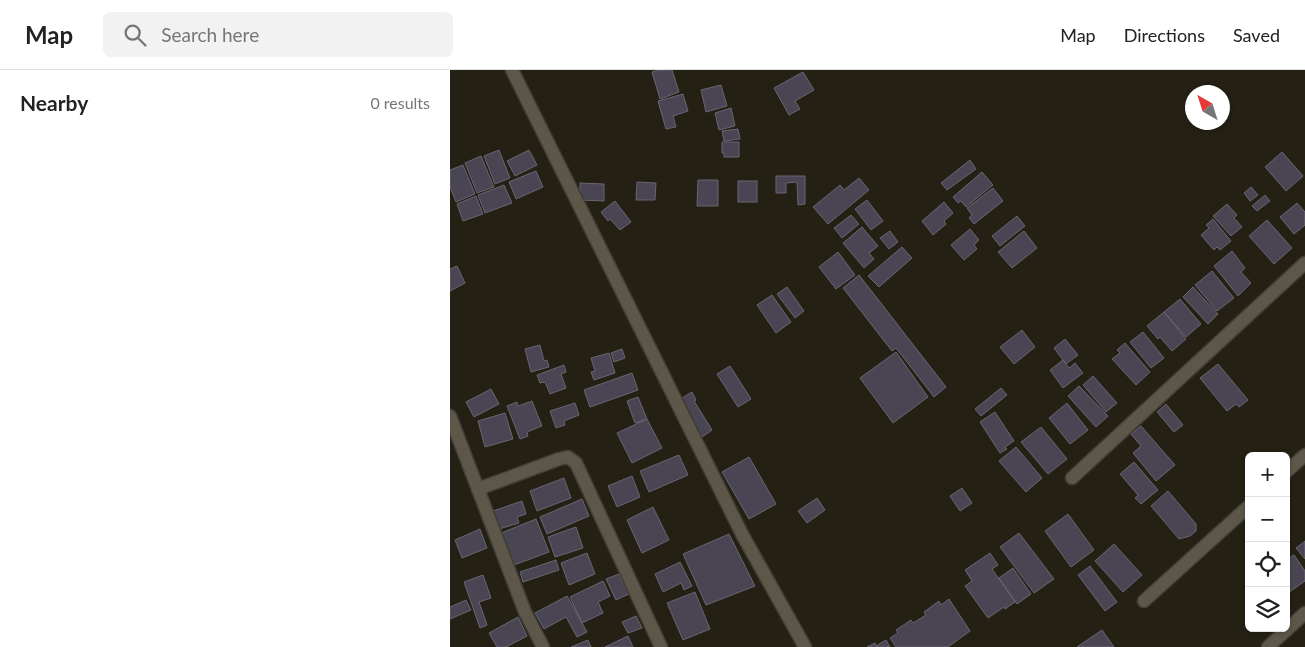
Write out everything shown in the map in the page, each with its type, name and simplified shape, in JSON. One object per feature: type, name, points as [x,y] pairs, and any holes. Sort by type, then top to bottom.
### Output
[{"type":"street","points":[[512,70],[742,534],[805,647]]},
{"type":"street","points":[[1072,478],[1305,263]]},
{"type":"street","points":[[450,416],[525,612],[543,647]]},
{"type":"street","points":[[1290,468],[1305,455]]},
{"type":"street","points":[[478,489],[559,459],[568,457],[576,463],[661,647]]},
{"type":"street","points":[[1144,601],[1245,510]]},
{"type":"street","points":[[1268,647],[1305,613]]},
{"type":"building","points":[[672,70],[679,92],[660,99],[652,72]]},
{"type":"building","points":[[803,72],[814,90],[795,101],[800,109],[789,115],[774,88]]},
{"type":"building","points":[[721,85],[727,106],[706,112],[701,90]]},
{"type":"building","points":[[683,94],[688,111],[673,116],[676,127],[666,129],[658,101]]},
{"type":"building","points":[[731,108],[735,126],[719,130],[715,113]]},
{"type":"building","points":[[738,129],[740,139],[724,141],[722,131]]},
{"type":"building","points":[[722,142],[739,142],[739,157],[724,157]]},
{"type":"building","points":[[499,150],[510,178],[495,184],[484,156]]},
{"type":"building","points":[[529,150],[537,165],[515,176],[507,161]]},
{"type":"building","points":[[1282,152],[1303,176],[1286,191],[1265,167]]},
{"type":"building","points":[[481,156],[494,187],[477,193],[465,163]]},
{"type":"building","points":[[970,160],[976,169],[947,190],[941,183]]},
{"type":"building","points":[[463,165],[475,194],[456,202],[450,187],[450,170]]},
{"type":"building","points":[[536,171],[543,187],[516,199],[509,182]]},
{"type":"building","points":[[982,172],[993,185],[966,207],[961,201],[958,203],[953,197]]},
{"type":"building","points":[[776,176],[805,176],[805,204],[798,205],[797,182],[786,183],[786,193],[776,193]]},
{"type":"building","points":[[859,178],[869,190],[828,224],[813,207],[840,185],[844,190]]},
{"type":"building","points":[[698,180],[718,180],[718,206],[697,206]]},
{"type":"building","points":[[738,181],[757,181],[757,202],[738,202]]},
{"type":"building","points":[[637,182],[656,183],[655,200],[636,200]]},
{"type":"building","points":[[580,183],[604,184],[604,201],[580,200]]},
{"type":"building","points":[[504,185],[512,203],[485,213],[478,195]]},
{"type":"building","points":[[1251,187],[1258,195],[1250,201],[1244,193]]},
{"type":"building","points":[[993,188],[1003,201],[974,224],[969,218],[972,215],[967,208]]},
{"type":"building","points":[[1265,195],[1270,201],[1257,211],[1252,206]]},
{"type":"building","points":[[476,196],[483,214],[463,221],[457,204]]},
{"type":"building","points":[[867,200],[883,221],[871,230],[855,209]]},
{"type":"building","points":[[615,201],[631,222],[620,230],[610,219],[608,221],[601,212]]},
{"type":"building","points":[[944,202],[953,213],[944,221],[946,224],[933,235],[922,221]]},
{"type":"building","points":[[1297,203],[1305,212],[1305,225],[1294,234],[1280,217]]},
{"type":"building","points":[[1227,204],[1237,215],[1234,218],[1242,227],[1231,236],[1213,216]]},
{"type":"building","points":[[851,215],[859,224],[842,238],[834,228]]},
{"type":"building","points":[[1017,216],[1025,226],[1000,246],[992,236]]},
{"type":"building","points":[[1213,219],[1231,241],[1220,250],[1217,247],[1214,250],[1201,235],[1209,228],[1206,225]]},
{"type":"building","points":[[1267,220],[1292,248],[1274,264],[1249,236]]},
{"type":"building","points":[[862,227],[878,246],[869,253],[874,259],[864,268],[843,243]]},
{"type":"building","points":[[970,229],[979,240],[974,245],[977,249],[964,260],[951,245]]},
{"type":"building","points":[[890,231],[898,242],[889,249],[880,238]]},
{"type":"building","points":[[1024,231],[1037,248],[1012,268],[998,252]]},
{"type":"building","points":[[902,247],[912,258],[879,287],[868,276]]},
{"type":"building","points":[[1232,251],[1245,268],[1241,272],[1251,283],[1238,296],[1214,266]]},
{"type":"building","points":[[838,252],[855,275],[836,289],[819,267]]},
{"type":"building","points":[[457,266],[465,283],[450,291],[450,269]]},
{"type":"building","points":[[1212,271],[1234,298],[1217,311],[1195,285]]},
{"type":"building","points":[[859,275],[946,387],[934,397],[896,348],[892,351],[843,288]]},
{"type":"building","points":[[787,287],[804,311],[795,318],[777,294]]},
{"type":"building","points":[[1193,287],[1218,314],[1208,324],[1183,297]]},
{"type":"building","points":[[772,295],[791,322],[776,333],[757,305]]},
{"type":"building","points":[[1180,299],[1201,324],[1186,337],[1164,312]]},
{"type":"building","points":[[1164,312],[1186,339],[1172,351],[1147,326]]},
{"type":"building","points":[[1022,330],[1035,347],[1014,364],[1000,347]]},
{"type":"building","points":[[1143,332],[1164,358],[1151,368],[1130,342]]},
{"type":"building","points":[[1065,339],[1078,355],[1066,364],[1054,348]]},
{"type":"building","points":[[1125,343],[1150,372],[1136,385],[1112,359],[1120,353],[1117,350]]},
{"type":"building","points":[[540,345],[544,361],[547,360],[549,367],[531,372],[525,349]]},
{"type":"building","points":[[622,349],[625,358],[614,362],[611,353]]},
{"type":"building","points":[[896,352],[928,397],[893,423],[860,378]]},
{"type":"building","points":[[609,353],[615,373],[594,380],[591,372],[595,371],[591,358]]},
{"type":"building","points":[[1063,360],[1069,368],[1075,363],[1083,373],[1063,388],[1050,370]]},
{"type":"building","points":[[1218,364],[1248,400],[1239,407],[1236,404],[1227,411],[1200,378]]},
{"type":"building","points":[[564,365],[566,372],[561,374],[566,388],[550,394],[545,382],[540,383],[537,375]]},
{"type":"building","points":[[730,366],[751,399],[738,407],[717,374]]},
{"type":"building","points":[[632,373],[638,390],[590,407],[584,390]]},
{"type":"building","points":[[1093,376],[1117,403],[1106,412],[1083,385]]},
{"type":"building","points":[[1079,386],[1108,416],[1096,427],[1068,396]]},
{"type":"building","points":[[1001,388],[1007,395],[981,416],[975,409]]},
{"type":"building","points":[[491,389],[499,404],[474,417],[466,402]]},
{"type":"building","points":[[692,392],[696,400],[694,401],[712,430],[702,437],[679,400]]},
{"type":"building","points":[[638,397],[647,419],[635,423],[627,401]]},
{"type":"building","points":[[532,401],[542,426],[527,432],[528,436],[520,439],[507,406],[517,402],[518,406]]},
{"type":"building","points":[[575,403],[579,415],[564,421],[565,425],[556,428],[550,411]]},
{"type":"building","points":[[1067,403],[1088,430],[1070,444],[1049,418]]},
{"type":"building","points":[[1166,404],[1183,425],[1174,432],[1157,412]]},
{"type":"building","points":[[995,412],[1014,441],[1005,447],[1007,449],[1000,453],[980,422]]},
{"type":"building","points":[[505,413],[513,439],[485,447],[478,421]]},
{"type":"building","points":[[647,419],[662,448],[632,463],[617,433]]},
{"type":"building","points":[[1141,426],[1175,465],[1156,481],[1133,453],[1141,446],[1131,434]]},
{"type":"building","points":[[1041,427],[1067,459],[1048,474],[1021,442]]},
{"type":"building","points":[[1016,447],[1042,478],[1026,492],[999,461]]},
{"type":"building","points":[[679,455],[688,475],[649,492],[640,471]]},
{"type":"building","points":[[749,457],[776,504],[749,519],[722,472]]},
{"type":"building","points":[[1134,462],[1158,490],[1141,504],[1135,498],[1138,495],[1120,474]]},
{"type":"building","points":[[632,476],[640,497],[617,507],[608,486]]},
{"type":"building","points":[[564,478],[571,498],[537,511],[530,491]]},
{"type":"building","points":[[962,488],[972,503],[960,511],[950,496]]},
{"type":"building","points":[[1168,491],[1196,524],[1196,531],[1190,536],[1179,539],[1151,506]]},
{"type":"building","points":[[817,498],[825,510],[807,523],[798,511]]},
{"type":"building","points":[[582,499],[589,516],[547,534],[540,517]]},
{"type":"building","points":[[522,501],[526,514],[517,517],[519,523],[499,529],[493,511]]},
{"type":"building","points":[[653,507],[669,540],[642,553],[627,520]]},
{"type":"building","points":[[1068,514],[1094,550],[1071,567],[1045,531]]},
{"type":"building","points":[[536,519],[549,552],[514,565],[501,533]]},
{"type":"building","points":[[576,527],[583,548],[555,557],[548,537]]},
{"type":"building","points":[[480,529],[487,548],[462,558],[455,540]]},
{"type":"building","points":[[1019,533],[1054,579],[1034,593],[1000,547]]},
{"type":"building","points":[[729,534],[755,586],[706,605],[683,554]]},
{"type":"building","points":[[1305,541],[1305,559],[1296,548]]},
{"type":"building","points":[[1114,544],[1142,575],[1123,592],[1095,561]]},
{"type":"building","points":[[587,553],[595,574],[569,585],[561,563]]},
{"type":"building","points":[[990,553],[998,565],[992,569],[1015,602],[988,618],[965,586],[972,581],[965,570]]},
{"type":"building","points":[[1294,555],[1305,571],[1305,581],[1290,592],[1290,587],[1290,558]]},
{"type":"building","points":[[556,560],[559,570],[523,582],[520,572]]},
{"type":"building","points":[[680,562],[692,586],[684,590],[681,583],[663,592],[655,574]]},
{"type":"building","points":[[1090,566],[1117,602],[1105,611],[1078,575]]},
{"type":"building","points":[[1013,568],[1031,594],[1017,604],[999,578]]},
{"type":"building","points":[[619,574],[629,594],[616,600],[606,579]]},
{"type":"building","points":[[483,575],[491,598],[479,602],[487,625],[480,628],[464,582]]},
{"type":"building","points":[[603,581],[610,596],[598,602],[603,613],[582,623],[570,597]]},
{"type":"building","points":[[695,592],[710,629],[683,640],[667,603]]},
{"type":"building","points":[[567,596],[587,632],[577,637],[566,617],[544,629],[535,613]]},
{"type":"building","points":[[949,599],[970,631],[948,647],[896,647],[890,638],[898,633],[896,630],[911,620],[913,623],[926,615],[924,612],[939,601],[941,605]]},
{"type":"building","points":[[466,600],[471,610],[450,619],[450,607]]},
{"type":"building","points":[[636,616],[642,628],[628,633],[622,622]]},
{"type":"building","points":[[518,617],[527,636],[506,647],[497,647],[489,633]]},
{"type":"building","points":[[1102,630],[1114,647],[1077,647]]},
{"type":"building","points":[[628,636],[633,647],[605,647]]},
{"type":"building","points":[[588,640],[591,647],[571,647]]},
{"type":"building","points":[[886,640],[890,647],[867,647],[875,643],[876,646]]}]
